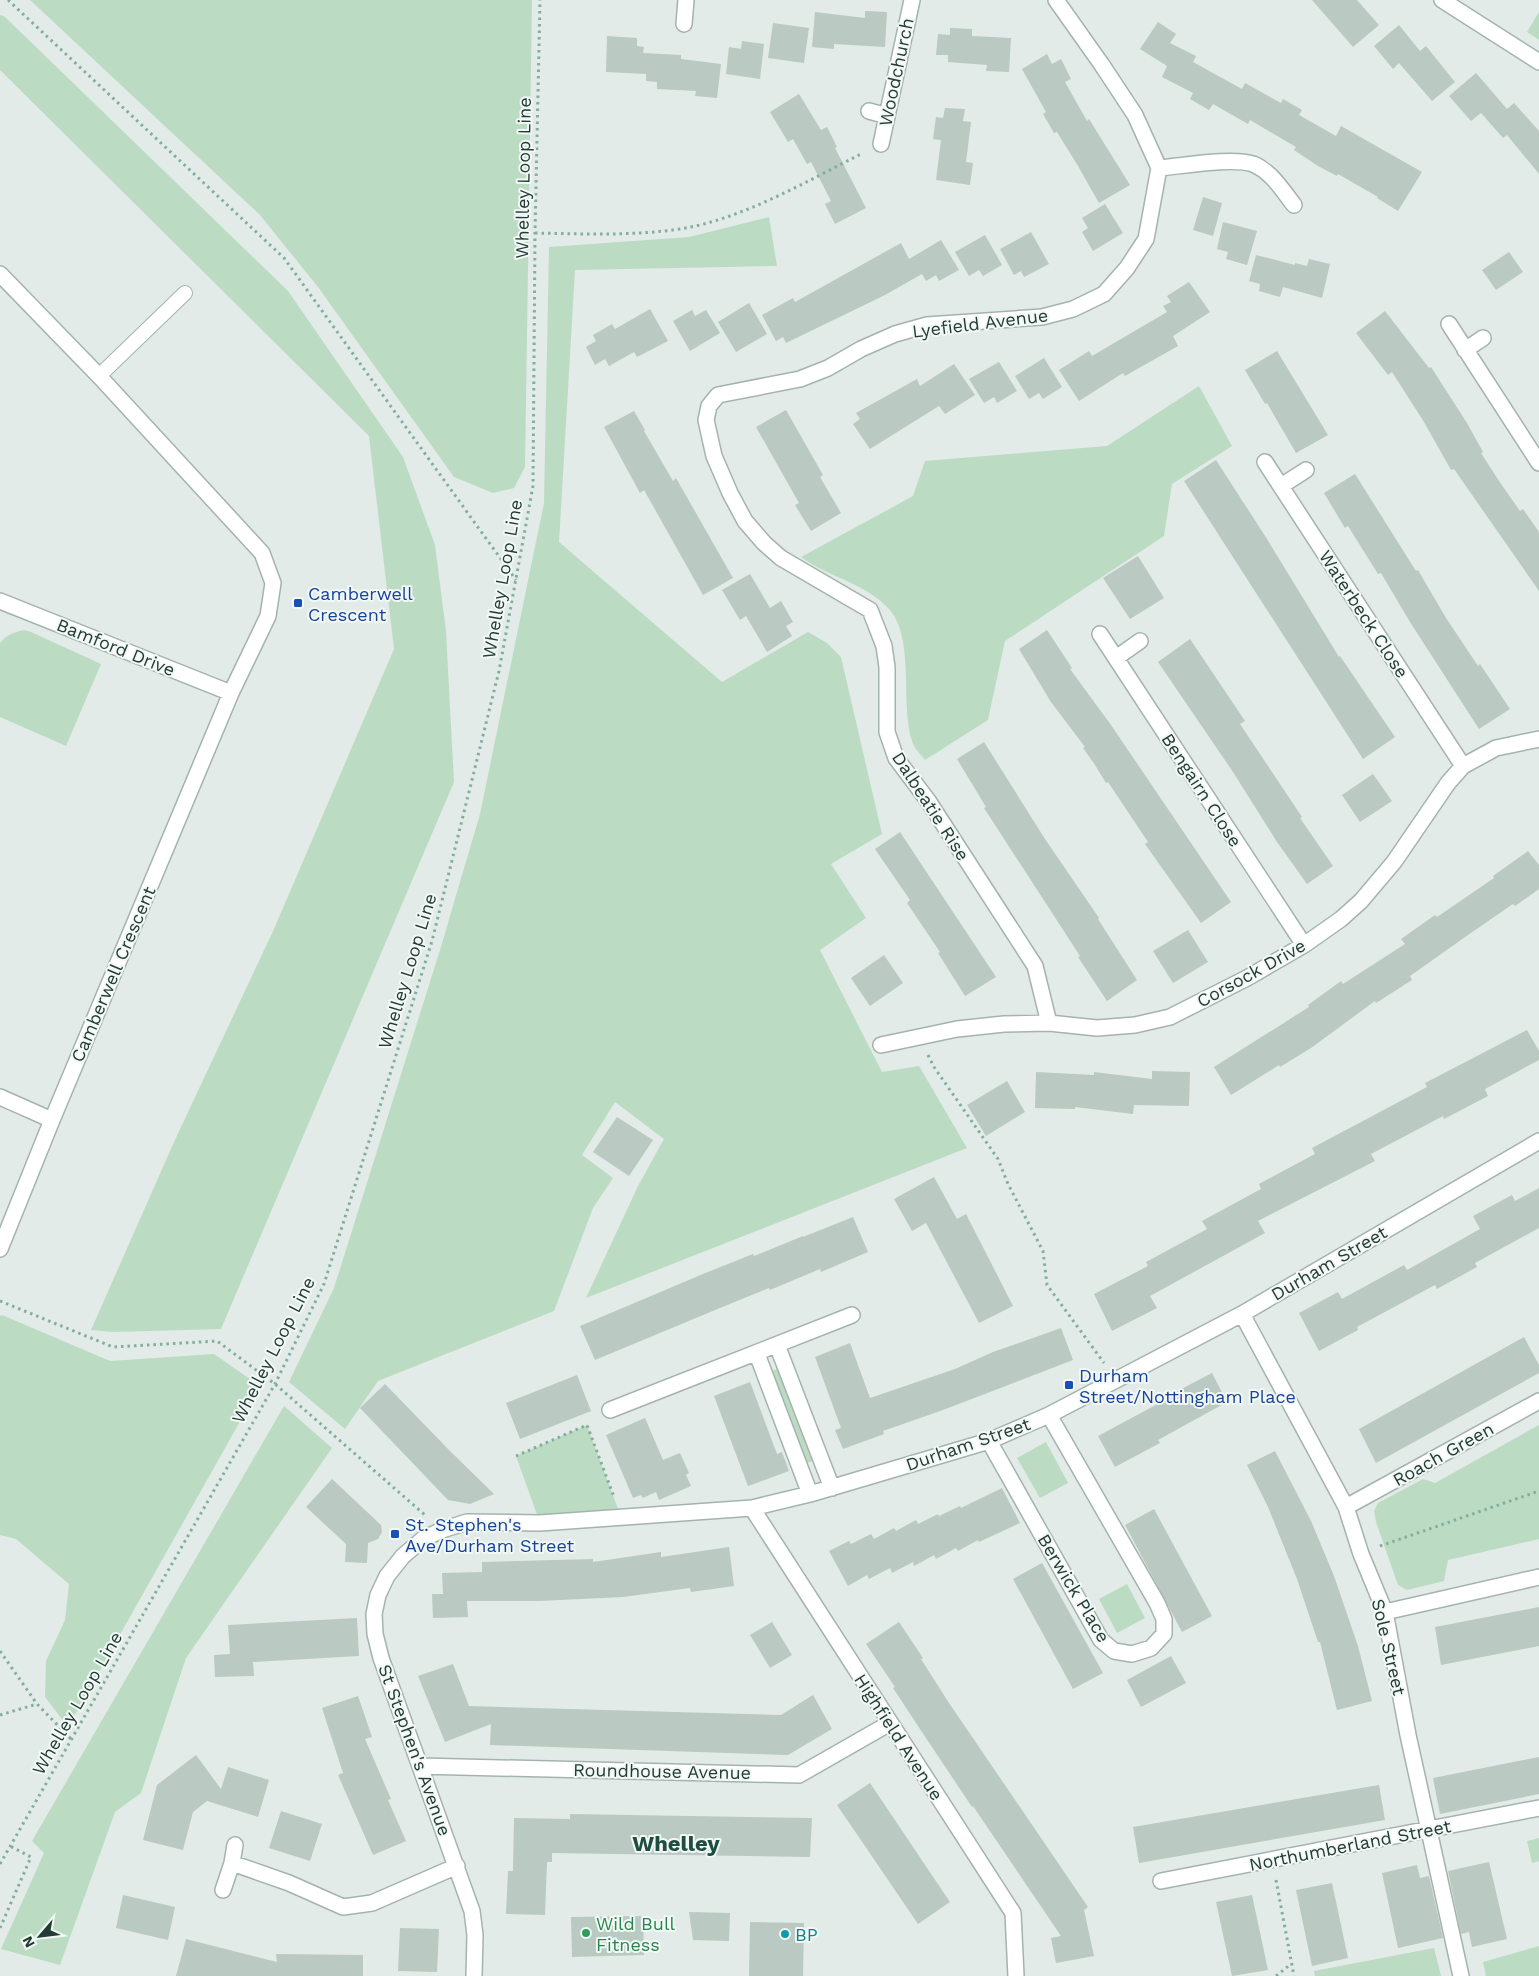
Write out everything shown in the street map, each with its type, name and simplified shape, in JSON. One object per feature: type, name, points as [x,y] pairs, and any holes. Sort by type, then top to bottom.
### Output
[{"type":"street","points":[[684,24],[686,0]]},
{"type":"street","name":"Woodchurch","points":[[881,144],[912,0]]},
{"type":"street","points":[[1056,0],[1135,115],[1159,168],[1232,162],[1254,164],[1274,178],[1294,205]]},
{"type":"street","points":[[1442,0],[1539,62]]},
{"type":"street","points":[[869,111],[887,116]]},
{"type":"street","name":"Lyefield Avenue","points":[[709,406],[718,395],[800,379],[828,368],[861,349],[895,334],[934,324],[1042,317],[1073,309],[1104,294],[1127,268],[1146,239],[1159,168]]},
{"type":"street","name":"Camberwell Crescent","points":[[0,274],[99,376],[262,553],[273,583],[268,616],[231,693],[0,1249]]},
{"type":"street","points":[[1448,324],[1539,464]]},
{"type":"street","points":[[1466,350],[1483,338]]},
{"type":"street","name":"Dalbeatie Rise","points":[[709,406],[706,420],[714,456],[745,521],[764,543],[781,558],[870,610],[884,646],[887,667],[887,732],[896,758],[929,802],[1035,966],[1049,1023]]},
{"type":"street","name":"Waterbeck Close","points":[[1264,462],[1463,766]]},
{"type":"street","points":[[1281,486],[1306,470]]},
{"type":"street","name":"Bamford Drive","points":[[0,601],[231,693]]},
{"type":"street","name":"Bengairn Close","points":[[1100,634],[1304,945]]},
{"type":"street","points":[[1116,658],[1140,641]]},
{"type":"street","name":"Corsock Drive","points":[[882,1045],[957,1029],[1004,1024],[1049,1023],[1097,1028],[1135,1025],[1170,1017],[1248,978],[1304,945],[1342,919],[1361,901],[1394,862],[1448,784],[1463,766],[1496,748],[1539,738]]},
{"type":"street","points":[[0,1097],[52,1120]]},
{"type":"street","name":"Durham Street","points":[[423,1539],[442,1530],[467,1522],[540,1523],[752,1508],[832,1488],[989,1441],[1049,1415],[1242,1314],[1539,1141]]},
{"type":"street","name":"Sole Street","points":[[1242,1314],[1346,1507],[1361,1554],[1385,1612],[1408,1735],[1462,1976]]},
{"type":"street","points":[[610,1410],[757,1354],[852,1315]]},
{"type":"street","points":[[777,1345],[832,1488]]},
{"type":"street","points":[[757,1354],[810,1494]]},
{"type":"street","name":"Roach Green","points":[[1346,1507],[1539,1401]]},
{"type":"street","name":"Berwick Place","points":[[989,1441],[1101,1640],[1114,1651],[1132,1654],[1151,1648],[1164,1634],[1164,1619],[1157,1602],[1049,1415]]},
{"type":"street","name":"Highfield Avenue","points":[[752,1508],[1013,1913],[1016,1976]]},
{"type":"street","name":"St Stephen's Avenue","points":[[423,1539],[402,1556],[387,1576],[378,1595],[374,1614],[375,1634],[381,1658],[472,1910],[475,1935],[474,1976]]},
{"type":"street","points":[[1385,1612],[1539,1577]]},
{"type":"street","name":"Roundhouse Avenue","points":[[420,1766],[799,1775],[890,1723]]},
{"type":"street","name":"Northumberland Street","points":[[1161,1881],[1539,1808]]},
{"type":"street","points":[[223,1890],[232,1863],[235,1844]]},
{"type":"street","points":[[232,1863],[289,1883],[343,1908],[372,1904],[457,1866]]},
{"type":"lane","points":[[99,376],[185,293]]},
{"type":"path","points":[[8,0],[284,258],[516,580]]},
{"type":"path","name":"Whelley Loop Line","points":[[0,1864],[275,1384],[324,1284],[432,940],[499,671],[533,486],[535,234],[540,0]]},
{"type":"path","points":[[535,234],[629,234],[682,228],[759,205],[881,144]]},
{"type":"path","points":[[920,1038],[934,1067],[998,1159],[1008,1184],[1043,1251],[1047,1286],[1116,1380]]},
{"type":"path","points":[[0,1301],[113,1348],[218,1341],[275,1384],[442,1530]]},
{"type":"path","points":[[516,1456],[587,1425],[621,1517]]},
{"type":"path","points":[[1361,1554],[1539,1491]]},
{"type":"path","points":[[0,1651],[37,1704],[72,1740]]},
{"type":"path","points":[[0,1715],[37,1704]]},
{"type":"path","points":[[0,1928],[31,1857],[10,1846]]},
{"type":"path","points":[[1272,1860],[1294,1976]]},
{"type":"path","points":[[1276,1976],[1292,1964]]},
{"type":"green space","points":[[30,0],[532,0],[525,467],[514,488],[493,493],[454,477],[318,287],[260,215]]},
{"type":"green space","points":[[1539,12],[1539,40],[1527,32]]},
{"type":"green space","points":[[0,15],[4,16],[288,291],[403,457],[435,545],[446,631],[454,782],[221,1329],[114,1332],[91,1330],[174,1142],[274,929],[394,649],[369,436],[0,70]]},
{"type":"green space","points":[[769,217],[777,266],[575,270],[559,542],[722,682],[808,632],[827,643],[841,657],[882,834],[831,864],[866,918],[820,950],[882,1072],[919,1066],[967,1148],[586,1298],[638,1186],[664,1139],[615,1102],[582,1155],[613,1178],[593,1208],[554,1311],[378,1381],[345,1429],[289,1382],[334,1288],[440,950],[480,814],[544,503],[549,247],[689,237]]},
{"type":"green space","points":[[1199,386],[1232,446],[1172,484],[1164,536],[1005,641],[988,720],[925,760],[912,741],[909,726],[905,655],[898,623],[890,610],[870,593],[801,557],[913,496],[925,461],[1107,446]]},
{"type":"green space","points":[[24,630],[101,664],[66,746],[0,717],[0,643],[10,634]]},
{"type":"green space","points":[[2,1315],[110,1361],[214,1354],[260,1386],[68,1727],[45,1697],[46,1661],[65,1620],[69,1584],[16,1539],[0,1535],[0,1316]]},
{"type":"green space","points":[[785,1366],[821,1458],[799,1466],[764,1374]]},
{"type":"green space","points":[[284,1406],[332,1448],[186,1658],[141,1793],[115,1812],[60,1965],[1,1949],[44,1853],[32,1841]]},
{"type":"green space","points":[[587,1425],[621,1517],[540,1523],[516,1456]]},
{"type":"green space","points":[[1539,1425],[1539,1539],[1448,1560],[1444,1581],[1407,1590],[1398,1585],[1376,1522],[1374,1511],[1378,1503],[1423,1479],[1435,1483]]},
{"type":"green space","points":[[1046,1442],[1068,1483],[1040,1498],[1017,1458]]},
{"type":"green space","points":[[1127,1584],[1145,1618],[1117,1633],[1099,1599]]},
{"type":"green space","points":[[1539,1838],[1539,1861],[1532,1863],[1527,1841]]},
{"type":"green space","points":[[1539,1946],[1539,1976],[1486,1976],[1483,1962]]},
{"type":"green space","points":[[1434,1948],[1441,1976],[1315,1976],[1314,1971]]},
{"type":"building","points":[[1312,0],[1357,0],[1379,25],[1353,47]]},
{"type":"building","points":[[865,11],[887,12],[885,47],[834,44],[834,49],[812,47],[815,12],[865,18]]},
{"type":"building","points":[[1158,22],[1176,34],[1170,43],[1196,56],[1193,62],[1242,89],[1245,83],[1281,103],[1283,99],[1302,110],[1299,115],[1336,136],[1341,126],[1422,172],[1398,211],[1338,174],[1337,176],[1318,166],[1294,150],[1296,147],[1250,120],[1248,124],[1213,104],[1209,110],[1190,99],[1193,93],[1162,77],[1167,66],[1140,49]]},
{"type":"building","points":[[773,23],[809,28],[804,63],[768,58]]},
{"type":"building","points":[[1399,25],[1420,51],[1426,46],[1455,82],[1432,101],[1399,63],[1393,69],[1374,46]]},
{"type":"building","points":[[950,28],[972,29],[972,36],[1011,38],[1009,72],[986,71],[987,65],[948,62],[948,55],[936,55],[938,34],[950,35]]},
{"type":"building","points":[[607,36],[637,38],[637,46],[644,47],[643,53],[681,55],[681,59],[721,64],[717,98],[695,96],[696,91],[657,89],[657,82],[646,81],[646,74],[606,72]]},
{"type":"building","points":[[742,41],[764,44],[760,79],[726,74],[729,47],[741,49]]},
{"type":"building","points":[[1047,54],[1052,64],[1061,59],[1071,79],[1065,82],[1087,121],[1089,119],[1130,185],[1099,203],[1057,132],[1054,133],[1043,114],[1046,112],[1022,69]]},
{"type":"building","points":[[1476,73],[1507,109],[1514,103],[1539,131],[1539,174],[1507,135],[1503,138],[1481,113],[1471,121],[1449,96]]},
{"type":"building","points":[[799,94],[821,130],[827,127],[837,147],[835,148],[866,208],[835,224],[825,204],[831,201],[811,162],[807,164],[793,139],[788,142],[770,112]]},
{"type":"building","points":[[945,108],[965,109],[963,121],[971,122],[966,162],[973,163],[970,185],[936,180],[941,140],[933,139],[936,117],[943,118]]},
{"type":"building","points":[[1203,197],[1222,203],[1213,236],[1193,230]]},
{"type":"building","points":[[1105,204],[1123,233],[1093,251],[1082,232],[1088,228],[1082,218]]},
{"type":"building","points":[[1223,222],[1257,231],[1247,265],[1226,259],[1228,252],[1217,249]]},
{"type":"building","points":[[1031,232],[1049,264],[1024,277],[1021,271],[1014,275],[1000,249]]},
{"type":"building","points":[[985,235],[1002,265],[983,276],[979,270],[969,276],[955,252]]},
{"type":"building","points":[[941,240],[959,270],[939,281],[936,275],[926,281],[922,274],[885,295],[786,343],[783,337],[776,341],[762,315],[793,298],[795,302],[901,243],[909,259]]},
{"type":"building","points":[[1509,252],[1523,272],[1496,290],[1482,270]]},
{"type":"building","points":[[1256,255],[1295,265],[1295,263],[1307,266],[1309,259],[1330,264],[1322,298],[1283,287],[1280,297],[1259,291],[1260,284],[1249,281]]},
{"type":"building","points":[[1189,282],[1210,312],[1173,336],[1178,346],[1125,376],[1123,373],[1079,401],[1059,370],[1089,351],[1092,356],[1167,312],[1163,306],[1171,302],[1167,296]]},
{"type":"building","points":[[749,303],[767,334],[736,352],[718,322]]},
{"type":"building","points":[[650,309],[668,341],[637,357],[634,352],[609,366],[605,359],[595,365],[586,347],[596,341],[593,335],[612,324],[615,329]]},
{"type":"building","points":[[692,310],[695,316],[706,310],[720,333],[690,351],[673,321]]},
{"type":"building","points":[[1385,311],[1429,368],[1431,367],[1467,423],[1483,452],[1481,453],[1499,481],[1520,511],[1523,509],[1539,532],[1539,591],[1454,469],[1451,470],[1424,422],[1392,372],[1388,375],[1356,333]]},
{"type":"building","points":[[1277,351],[1328,435],[1296,453],[1245,370]]},
{"type":"building","points":[[1044,358],[1062,387],[1043,399],[1039,393],[1029,399],[1015,376]]},
{"type":"building","points":[[999,362],[1017,391],[997,403],[994,397],[984,403],[969,379]]},
{"type":"building","points":[[954,364],[975,395],[945,414],[939,406],[870,449],[853,424],[860,419],[856,413],[917,379],[920,386]]},
{"type":"building","points":[[786,410],[823,475],[820,477],[841,513],[811,531],[795,505],[799,503],[756,427]]},
{"type":"building","points":[[634,411],[673,481],[676,478],[733,578],[703,595],[644,490],[640,493],[604,427]]},
{"type":"building","points":[[1216,460],[1339,657],[1395,737],[1363,759],[1184,481]]},
{"type":"building","points":[[1355,474],[1416,571],[1418,570],[1446,618],[1510,709],[1479,729],[1410,622],[1381,573],[1378,574],[1348,526],[1345,528],[1324,493]]},
{"type":"building","points":[[1138,556],[1164,598],[1130,619],[1103,578]]},
{"type":"building","points":[[750,574],[770,608],[781,601],[793,622],[786,626],[792,636],[767,652],[746,616],[740,620],[722,590]]},
{"type":"building","points":[[1047,630],[1072,668],[1070,669],[1111,725],[1231,902],[1201,923],[1145,844],[1148,842],[1108,782],[1106,783],[1083,748],[1085,747],[1051,702],[1019,649]]},
{"type":"building","points":[[1190,639],[1245,721],[1240,724],[1333,866],[1307,884],[1277,842],[1233,772],[1158,662]]},
{"type":"building","points":[[984,742],[1045,839],[1099,918],[1137,980],[1107,1001],[984,808],[986,807],[957,759]]},
{"type":"building","points":[[1373,774],[1392,801],[1360,822],[1342,795]]},
{"type":"building","points":[[900,832],[996,977],[965,996],[938,953],[940,952],[907,903],[910,900],[875,849]]},
{"type":"building","points":[[1528,851],[1539,865],[1539,889],[1515,906],[1513,904],[1468,935],[1410,976],[1412,980],[1376,1003],[1375,1001],[1311,1048],[1280,1067],[1279,1065],[1231,1095],[1214,1067],[1309,1007],[1308,1005],[1341,981],[1343,984],[1405,944],[1401,939],[1494,878],[1493,876]]},
{"type":"building","points":[[1188,930],[1208,962],[1173,983],[1153,951]]},
{"type":"building","points":[[884,955],[903,983],[870,1006],[851,978]]},
{"type":"building","points":[[1527,1030],[1539,1051],[1539,1060],[1485,1089],[1488,1096],[1444,1119],[1443,1116],[1371,1154],[1375,1161],[1258,1221],[1265,1233],[1150,1296],[1157,1308],[1112,1331],[1094,1294],[1148,1266],[1146,1262],[1207,1229],[1202,1221],[1261,1189],[1259,1184],[1315,1154],[1312,1148],[1427,1087],[1425,1083]]},
{"type":"building","points":[[1152,1071],[1190,1072],[1189,1106],[1134,1105],[1133,1114],[1075,1107],[1075,1109],[1035,1108],[1036,1072],[1094,1075],[1094,1072],[1152,1079]]},
{"type":"building","points":[[1007,1081],[1025,1112],[986,1136],[967,1105]]},
{"type":"building","points":[[617,1117],[653,1140],[629,1176],[593,1152]]},
{"type":"building","points":[[934,1177],[957,1219],[966,1214],[1013,1306],[979,1323],[926,1223],[912,1231],[894,1199]]},
{"type":"building","points":[[1539,1188],[1539,1228],[1475,1263],[1477,1267],[1437,1289],[1435,1285],[1357,1327],[1358,1330],[1319,1351],[1299,1313],[1338,1292],[1342,1299],[1404,1265],[1407,1270],[1480,1229],[1473,1216],[1512,1195],[1515,1201]]},
{"type":"building","points":[[853,1217],[868,1252],[821,1272],[820,1269],[770,1290],[769,1288],[595,1360],[580,1326],[753,1254],[754,1256]]},
{"type":"building","points":[[1061,1328],[1073,1360],[883,1431],[884,1434],[843,1449],[835,1430],[841,1428],[815,1357],[850,1343],[870,1398],[955,1369],[993,1352]]},
{"type":"building","points":[[1524,1337],[1539,1365],[1539,1373],[1376,1463],[1359,1429]]},
{"type":"building","points":[[1212,1373],[1227,1402],[1158,1440],[1160,1443],[1115,1467],[1098,1436]]},
{"type":"building","points":[[577,1375],[591,1411],[520,1439],[506,1403]]},
{"type":"building","points":[[750,1382],[777,1454],[782,1452],[789,1471],[748,1486],[714,1396]]},
{"type":"building","points":[[385,1384],[494,1494],[470,1504],[448,1500],[360,1408]]},
{"type":"building","points":[[645,1418],[663,1460],[680,1453],[689,1473],[686,1475],[691,1486],[659,1500],[656,1492],[643,1498],[641,1495],[633,1498],[606,1435]]},
{"type":"building","points":[[1275,1451],[1311,1521],[1334,1576],[1358,1646],[1372,1701],[1337,1710],[1320,1642],[1318,1642],[1297,1579],[1268,1507],[1247,1465]]},
{"type":"building","points":[[332,1479],[381,1525],[382,1532],[378,1539],[368,1543],[367,1563],[345,1562],[346,1544],[306,1507]]},
{"type":"building","points":[[1002,1488],[1020,1523],[979,1542],[978,1540],[958,1551],[956,1548],[936,1559],[934,1555],[914,1566],[913,1562],[892,1573],[890,1568],[869,1579],[867,1575],[848,1586],[829,1551],[849,1541],[851,1544],[871,1534],[874,1539],[894,1528],[896,1531],[916,1520],[918,1524],[938,1514],[939,1516],[960,1506],[961,1508]]},
{"type":"building","points":[[1154,1509],[1212,1616],[1182,1632],[1125,1525]]},
{"type":"building","points":[[729,1547],[734,1586],[691,1592],[690,1588],[623,1597],[540,1601],[467,1601],[468,1617],[433,1618],[432,1594],[443,1594],[442,1573],[482,1572],[482,1562],[593,1559],[593,1562],[661,1552],[661,1557]]},
{"type":"building","points":[[1042,1563],[1103,1673],[1073,1689],[1013,1579]]},
{"type":"building","points":[[1539,1607],[1539,1646],[1441,1665],[1435,1627]]},
{"type":"building","points":[[357,1618],[359,1656],[253,1662],[254,1676],[215,1677],[214,1655],[230,1654],[228,1625]]},
{"type":"building","points":[[772,1622],[792,1655],[770,1668],[750,1635]]},
{"type":"building","points":[[899,1622],[923,1658],[921,1659],[949,1703],[1088,1907],[1084,1910],[1094,1956],[1056,1963],[1051,1938],[1061,1936],[972,1807],[866,1644]]},
{"type":"building","points":[[1171,1656],[1186,1683],[1141,1707],[1127,1680]]},
{"type":"building","points":[[453,1664],[469,1706],[781,1715],[813,1695],[832,1729],[788,1755],[490,1745],[491,1724],[445,1742],[418,1676]]},
{"type":"building","points":[[358,1696],[372,1737],[365,1739],[391,1799],[388,1800],[406,1841],[373,1855],[338,1775],[343,1773],[322,1708]]},
{"type":"building","points":[[196,1755],[221,1789],[228,1767],[269,1780],[258,1817],[207,1801],[193,1812],[183,1850],[143,1840],[157,1785]]},
{"type":"building","points":[[1539,1757],[1539,1794],[1440,1814],[1433,1778]]},
{"type":"building","points":[[870,1783],[950,1902],[918,1924],[837,1805]]},
{"type":"building","points":[[1379,1785],[1385,1820],[1139,1863],[1133,1827]]},
{"type":"building","points":[[281,1811],[322,1824],[310,1861],[269,1848]]},
{"type":"building","points":[[570,1814],[812,1818],[810,1857],[552,1853],[552,1862],[547,1862],[545,1915],[506,1914],[508,1871],[513,1871],[514,1818],[570,1819]]},
{"type":"building","points":[[1489,1862],[1507,1939],[1472,1947],[1469,1932],[1461,1934],[1448,1871]]},
{"type":"building","points":[[1417,1865],[1420,1878],[1429,1876],[1443,1938],[1398,1948],[1382,1873]]},
{"type":"building","points":[[1332,1883],[1348,1958],[1312,1966],[1296,1890]]},
{"type":"building","points":[[123,1895],[175,1907],[168,1940],[116,1928]]},
{"type":"building","points":[[1252,1895],[1268,1970],[1232,1976],[1216,1902]]},
{"type":"building","points":[[689,1912],[730,1913],[729,1941],[693,1940]]},
{"type":"building","points":[[643,1916],[644,1955],[572,1957],[571,1917]]},
{"type":"building","points":[[750,1922],[804,1923],[803,1976],[749,1976]]},
{"type":"building","points":[[400,1928],[439,1929],[437,1972],[398,1971]]},
{"type":"building","points":[[186,1939],[277,1962],[276,1954],[363,1955],[363,1976],[176,1976]]},
{"type":"place","name":"Camberwell Crescent","points":[[298,603]]},
{"type":"place","name":"Durham Street/Nottingham Place","points":[[1069,1385]]},
{"type":"place","name":"St. Stephen's Ave/Durham Street","points":[[395,1534]]},
{"type":"place","name":"Wild Bull Fitness","points":[[586,1933]]},
{"type":"place","name":"BP","points":[[785,1934]]},
{"type":"district","name":"Whelley","points":[[676,1843]]}]
